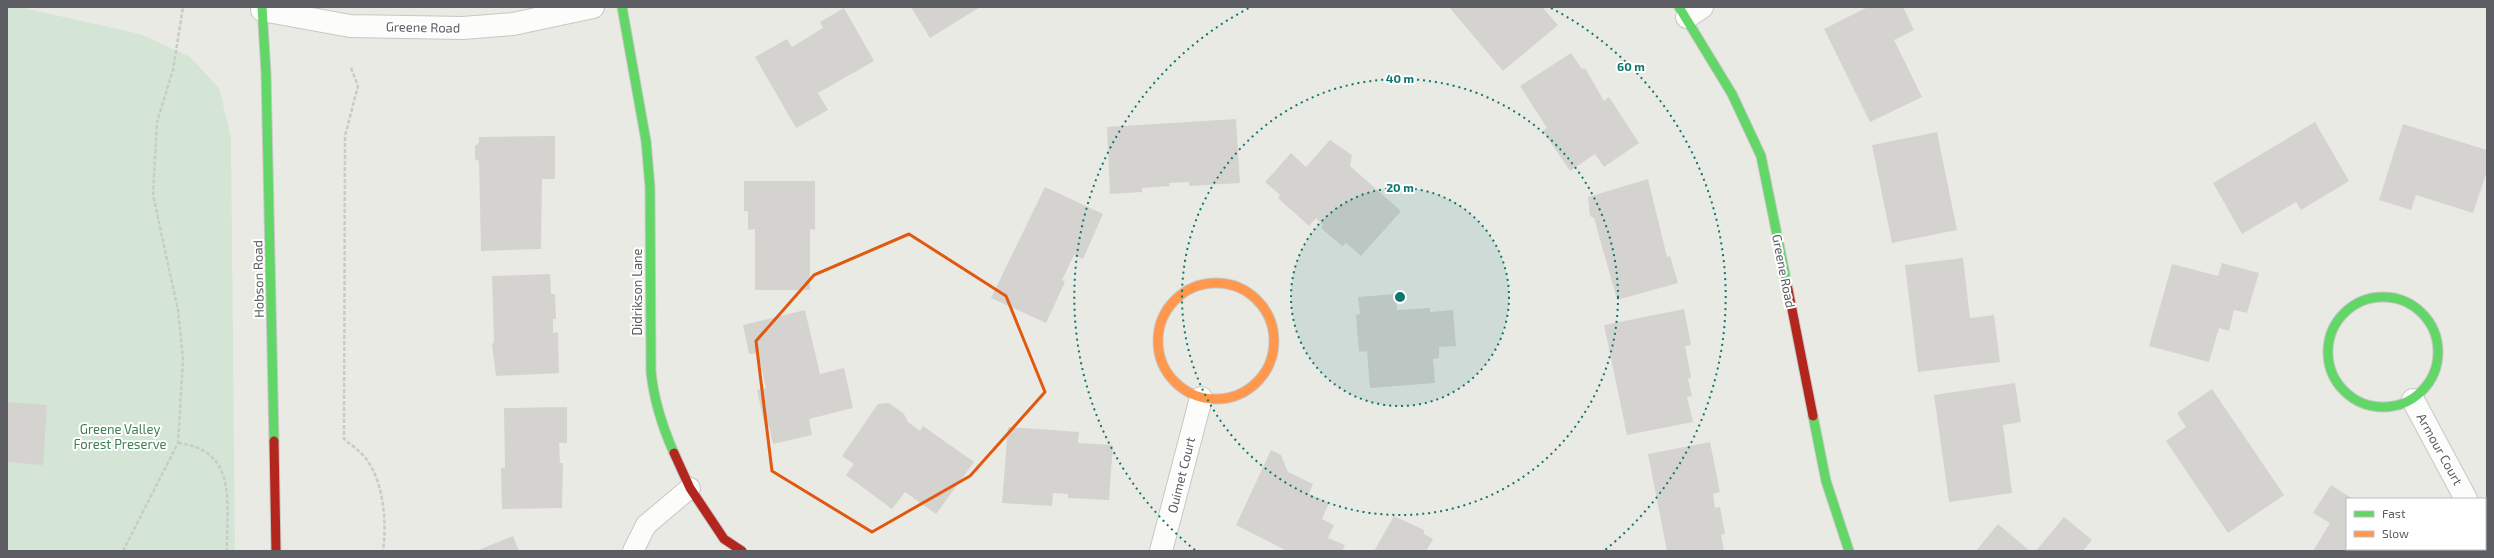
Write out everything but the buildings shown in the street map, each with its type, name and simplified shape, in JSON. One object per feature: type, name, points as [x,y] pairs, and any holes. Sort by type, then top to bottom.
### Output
[{"type":"street","name":"Greene Road","points":[[259,8],[350,26],[463,28],[513,24],[593,7]]},
{"type":"street","name":"Didrikson Lane","points":[[622,7],[646,141],[650,188],[653,385],[663,429],[690,488],[724,539],[742,551]]},
{"type":"street","name":"Hobson Road","points":[[259,8],[266,73],[276,551]]},
{"type":"street","name":"Greene Road","points":[[1689,10],[1732,94],[1761,156],[1826,481],[1849,551]]},
{"type":"street","points":[[1215,282],[1232,284],[1250,293],[1265,309],[1274,328],[1274,353],[1265,373],[1244,393],[1222,400],[1201,398],[1177,386],[1162,365],[1157,339],[1162,316],[1176,297],[1196,285],[1215,282]]},
{"type":"street","name":"Armour Court","points":[[2387,296],[2407,302],[2424,314],[2436,334],[2438,359],[2430,383],[2413,400],[2394,408],[2377,408],[2356,402],[2337,385],[2328,365],[2328,341],[2338,319],[2350,306],[2367,299],[2387,296]]},
{"type":"street","name":"Ouimet Court","points":[[1161,551],[1201,398]]},
{"type":"street","name":"Armour Court","points":[[2413,400],[2465,498]]},
{"type":"lane","points":[[634,551],[646,525],[690,488]]},
{"type":"path","points":[[123,551],[178,443],[183,359],[178,310],[153,195],[157,122],[173,70],[183,7]]},
{"type":"path","points":[[351,68],[358,86],[345,136],[344,439],[364,456],[376,478],[386,532],[383,551]]},
{"type":"path","points":[[178,443],[194,445],[213,456],[225,477],[227,551]]},
{"type":"highlighted area","points":[[909,234],[1006,296],[1045,392],[970,476],[872,532],[772,471],[756,341],[814,275]]},
{"type":"green space","name":"Greene Valley Forest Preserve","points":[[7,7],[19,7],[140,34],[190,57],[219,88],[231,137],[235,551],[7,551]]},
{"type":"traffic: fast","points":[[262,7],[266,73],[274,441]]},
{"type":"traffic: fast","points":[[622,7],[646,141],[650,187],[651,372],[659,413],[674,453]]},
{"type":"traffic: fast","points":[[1679,7],[1732,94],[1761,156],[1788,289]]},
{"type":"traffic: fast","points":[[2383,297],[2404,301],[2414,306],[2422,313],[2429,321],[2434,331],[2438,352],[2434,373],[2429,383],[2422,391],[2414,398],[2404,403],[2383,407],[2362,403],[2352,398],[2344,391],[2337,383],[2332,373],[2328,352],[2332,331],[2337,321],[2344,313],[2352,306],[2362,301],[2383,297]]},
{"type":"traffic: fast","points":[[1813,416],[1826,481],[1849,551]]},
{"type":"traffic: slow","points":[[1216,283],[1238,287],[1257,300],[1270,319],[1274,341],[1270,363],[1257,382],[1238,395],[1216,399],[1194,395],[1175,382],[1162,363],[1158,341],[1162,319],[1175,300],[1194,287],[1216,283]]},
{"type":"traffic: jam","points":[[1788,289],[1813,416]]},
{"type":"traffic: jam","points":[[274,441],[276,551]]},
{"type":"traffic: jam","points":[[674,453],[690,488],[724,539],[742,551]]}]
